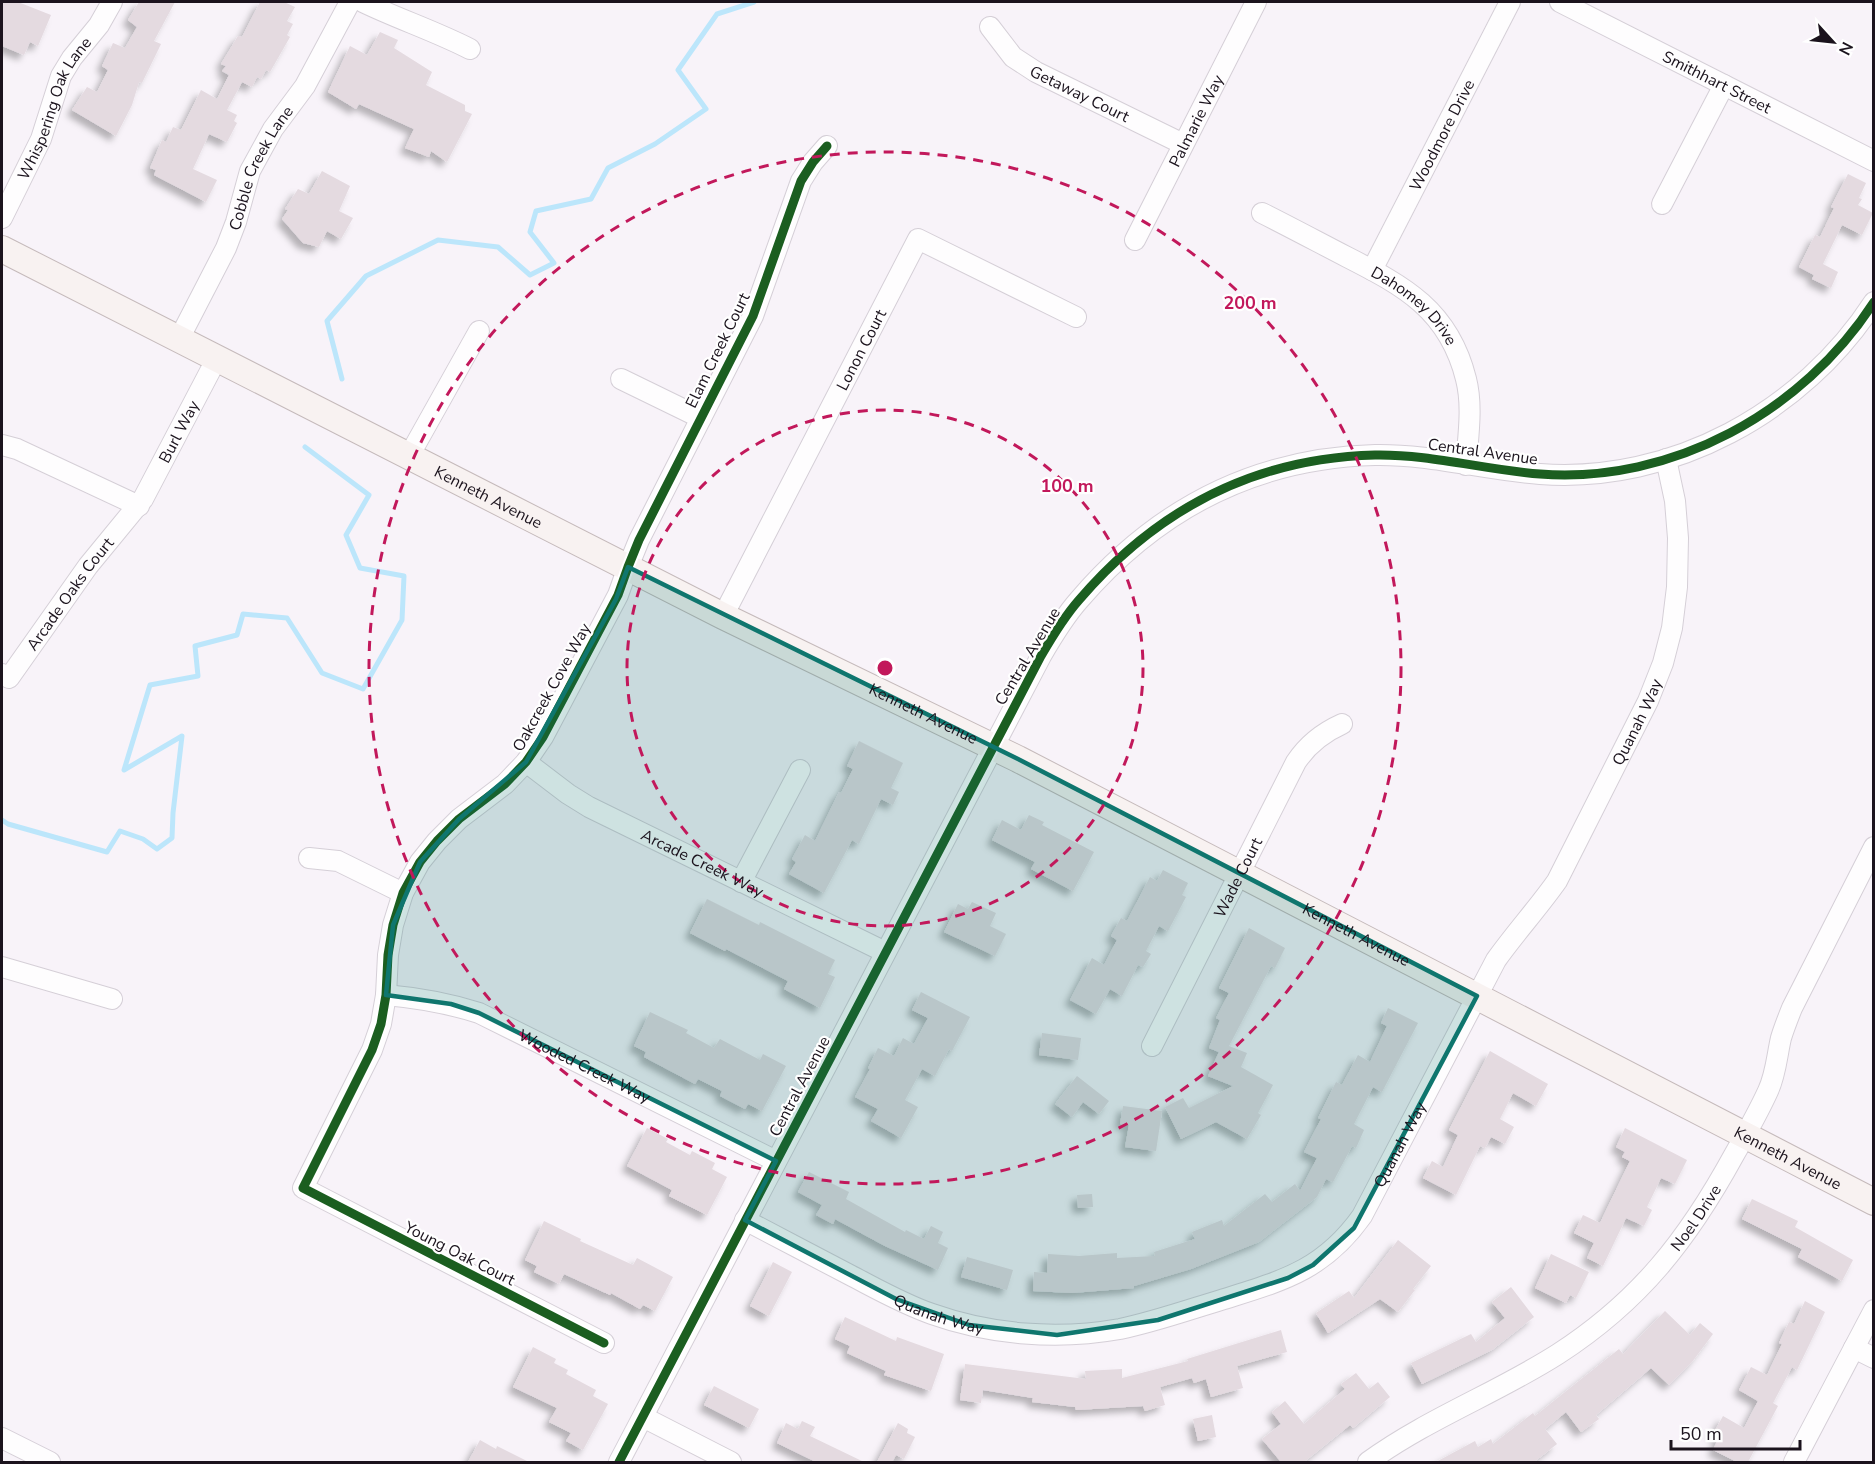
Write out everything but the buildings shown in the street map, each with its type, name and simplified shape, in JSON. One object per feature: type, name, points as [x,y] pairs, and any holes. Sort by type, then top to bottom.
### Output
[{"type":"main road","name":"Kenneth Avenue","points":[[2,249],[723,616],[993,747],[1874,1202]]},
{"type":"street","name":"Whispering Oak Lane","points":[[2,218],[41,139],[61,76],[72,58],[99,25],[112,2]]},
{"type":"street","name":"Cobble Creek Lane","points":[[178,339],[226,248],[236,222],[250,171],[273,129],[305,86],[350,2]]},
{"type":"street","points":[[363,2],[389,15],[433,30],[470,49]]},
{"type":"street","name":"Palmarie Way","points":[[1135,240],[1256,2]]},
{"type":"street","name":"Woodmore Drive","points":[[1372,270],[1510,2]]},
{"type":"street","name":"Smithhart Street","points":[[1560,2],[1874,161]]},
{"type":"street","name":"Getaway Court","points":[[990,27],[1013,57],[1036,72],[1183,144]]},
{"type":"street","points":[[1662,204],[1724,85]]},
{"type":"street","name":"Elam Creek Court","points":[[628,567],[753,316],[801,181],[827,146]]},
{"type":"street","name":"Dahomey Drive","points":[[1262,213],[1399,284],[1420,300],[1446,331],[1458,354],[1466,379],[1470,405],[1466,465]]},
{"type":"street","name":"Lonon Court","points":[[723,616],[918,239],[1076,317]]},
{"type":"street","name":"Central Avenue","points":[[619,1462],[1041,656],[1078,601],[1128,549],[1159,525],[1192,504],[1226,487],[1263,473],[1300,463],[1378,455],[1417,457],[1503,471],[1568,475],[1607,472],[1666,459],[1701,447],[1737,430],[1770,410],[1830,359],[1874,302]]},
{"type":"street","points":[[409,456],[479,331]]},
{"type":"street","name":"Burl Way","points":[[139,506],[217,358]]},
{"type":"street","points":[[621,379],[701,418]]},
{"type":"street","points":[[9,447],[139,506]]},
{"type":"street","name":"Quanah Way","points":[[745,1220],[896,1299],[932,1314],[1006,1332],[1057,1335],[1121,1329],[1158,1320],[1288,1278],[1313,1265],[1335,1248],[1362,1216],[1496,960],[1557,881],[1648,701],[1663,663],[1672,628],[1677,587],[1678,538],[1675,501],[1666,459]]},
{"type":"street","name":"Arcade Oaks Court","points":[[2,674],[9,678],[88,566],[139,506]]},
{"type":"street","name":"Oakcreek Cove Way","points":[[303,1188],[372,1050],[381,1024],[393,925],[403,894],[420,862],[437,841],[459,819],[506,784],[526,762],[543,737],[618,595],[628,567]]},
{"type":"street","name":"Wade Court","points":[[1152,1046],[1303,752],[1321,735],[1342,724]]},
{"type":"street","name":"Arcade Creek Way","points":[[526,762],[568,794],[590,807],[885,952]]},
{"type":"street","points":[[741,882],[800,770]]},
{"type":"street","name":"Noel Drive","points":[[1368,1462],[1413,1434],[1558,1354],[1599,1325],[1659,1268],[1709,1201],[1769,1090],[1782,1036],[1792,1008],[1874,847]]},
{"type":"street","points":[[309,858],[338,861],[403,894]]},
{"type":"street","points":[[2,967],[112,999]]},
{"type":"street","name":"Wooded Creek Way","points":[[386,995],[422,998],[479,1013],[776,1161]]},
{"type":"street","name":"Young Oak Court","points":[[303,1188],[604,1343]]},
{"type":"street","points":[[1794,1462],[1874,1310]]},
{"type":"street","points":[[1854,1348],[1874,1358]]},
{"type":"street","points":[[643,1417],[731,1462]]},
{"type":"street","points":[[2,1438],[50,1462]]},
{"type":"highlighted area","points":[[628,567],[1018,759],[1477,996],[1354,1228],[1313,1265],[1288,1278],[1158,1320],[1057,1335],[969,1325],[896,1299],[745,1220],[776,1161],[479,1013],[451,1004],[386,995],[393,925],[420,862],[459,819],[526,762],[616,599]]},
{"type":"waterway","points":[[342,379],[327,321],[366,276],[438,240],[498,247],[530,275],[554,263],[530,232],[536,211],[591,199],[608,168],[655,144],[706,109],[678,70],[717,14],[754,2]]},
{"type":"waterway","points":[[2,820],[8,824],[107,852],[120,831],[143,839],[157,849],[172,838],[182,736],[124,770],[150,685],[198,676],[195,646],[237,635],[243,614],[287,618],[322,673],[363,689],[402,620],[404,576],[360,568],[346,535],[369,495],[305,447]]},
{"type":"cycle path","points":[[604,1343],[303,1188],[372,1050],[381,1024],[393,925],[403,893],[420,862],[437,841],[459,819],[505,784],[526,762],[543,737],[618,595],[639,540],[753,316],[801,181],[827,146]]},
{"type":"cycle path","points":[[619,1462],[1041,656],[1068,613],[1109,568],[1141,539],[1175,515],[1211,494],[1249,478],[1289,466],[1331,458],[1396,455],[1540,474],[1589,474],[1638,467],[1685,453],[1730,433],[1772,407],[1810,377],[1845,341],[1874,302]]}]
